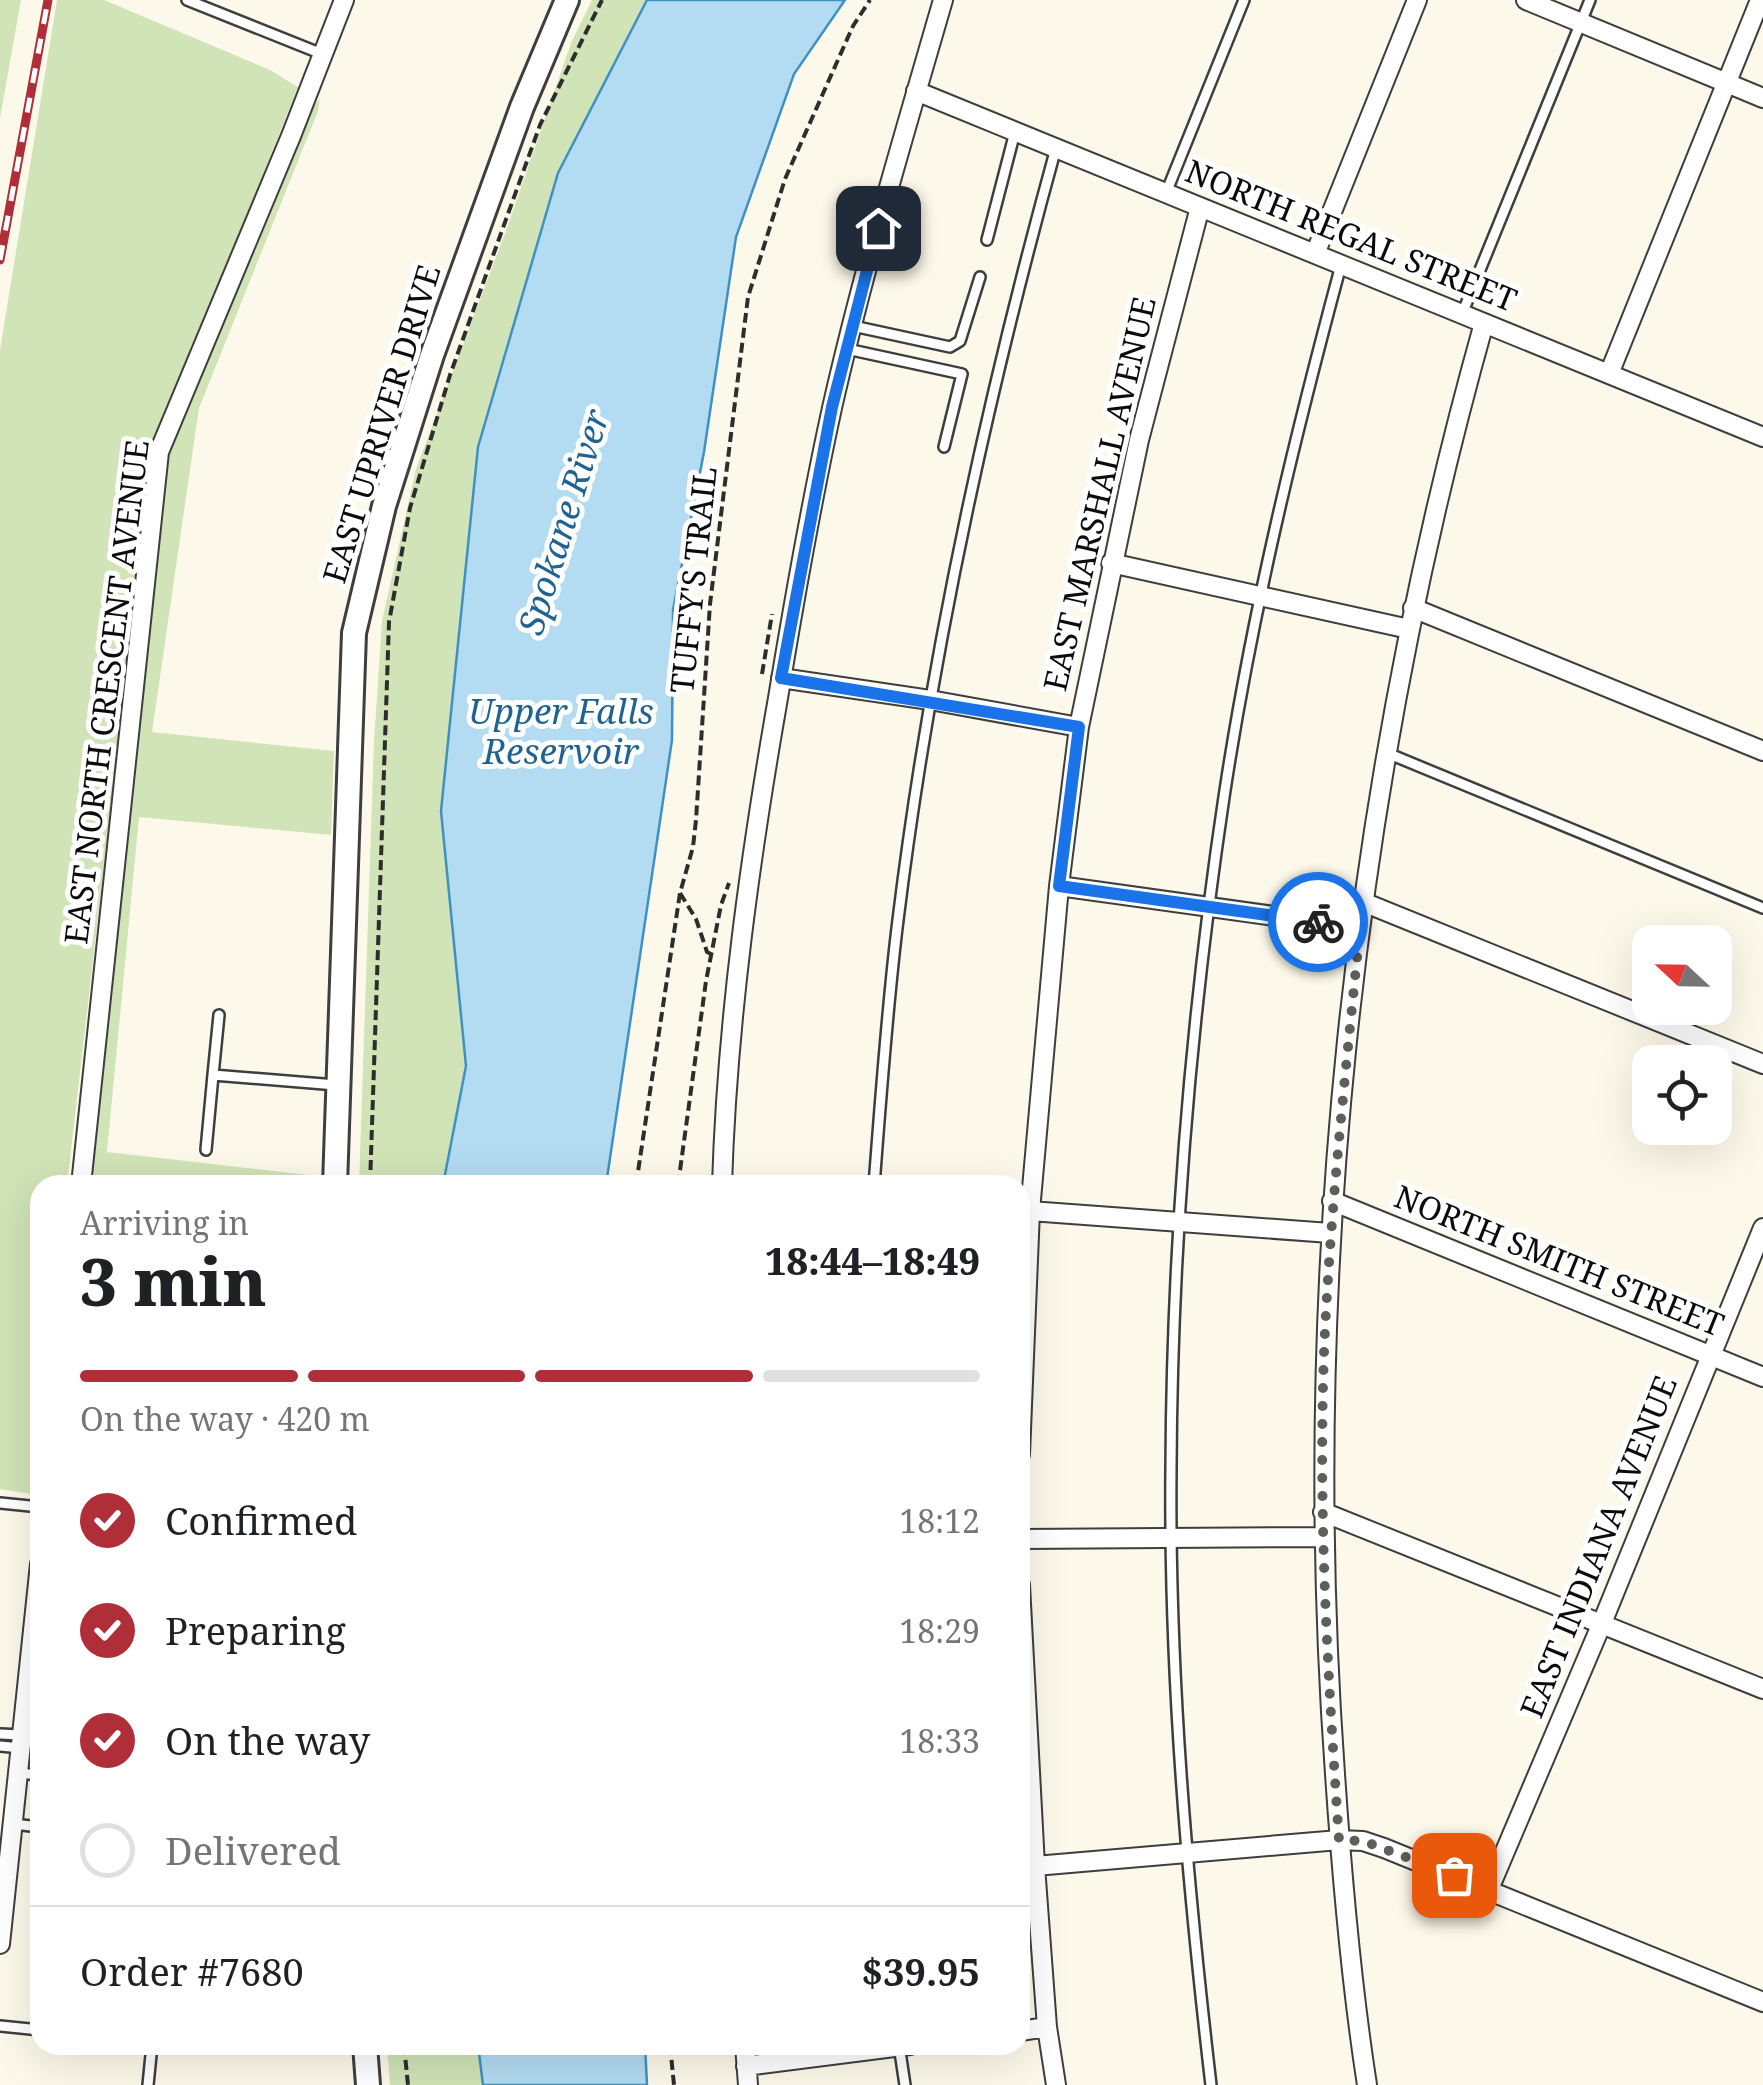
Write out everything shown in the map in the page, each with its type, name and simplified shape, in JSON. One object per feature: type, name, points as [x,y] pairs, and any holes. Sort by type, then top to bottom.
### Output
[{"type":"street","name":"EAST NORTH CRESCENT AVENUE","points":[[81,1175],[159,452],[344,0]]},
{"type":"street","name":"EAST UPRIVER DRIVE","points":[[335,1175],[354,633],[384,506],[432,355],[522,107],[567,0]]},
{"type":"street","points":[[723,1175],[742,940],[804,544],[847,349],[943,0]]},
{"type":"street","points":[[1315,254],[1416,0]]},
{"type":"street","points":[[1526,0],[1763,98]]},
{"type":"street","points":[[1610,374],[1760,0]]},
{"type":"street","name":"NORTH REGAL STREET","points":[[916,91],[1762,433]]},
{"type":"street","name":"EAST MARSHALL AVENUE","points":[[1030,1211],[1059,886],[1079,727],[1151,390],[1200,207]]},
{"type":"street","points":[[1367,2085],[1339,1840],[1323,1537],[1324,1355],[1332,1201],[1363,902],[1387,753],[1409,629],[1461,404],[1484,323]]},
{"type":"street","points":[[1111,563],[1409,629]]},
{"type":"street","points":[[1414,608],[1763,751]]},
{"type":"street","points":[[781,678],[1079,727]]},
{"type":"street","points":[[1059,886],[1360,928]]},
{"type":"street","points":[[1363,902],[1763,1064]]},
{"type":"street","name":"NORTH SMITH STREET","points":[[1332,1201],[1763,1377]]},
{"type":"street","points":[[1030,1211],[1330,1232]]},
{"type":"street","name":"EAST INDIANA AVENUE","points":[[1489,1889],[1763,1228]]},
{"type":"street","points":[[1323,1512],[1763,1689]]},
{"type":"street","points":[[1030,1539],[1323,1537]]},
{"type":"street","points":[[0,1944],[30,1662]]},
{"type":"street","points":[[1030,1802],[1047,2028],[1056,2085]]},
{"type":"street","points":[[1035,1866],[1339,1840],[1374,1844],[1763,2002]]},
{"type":"street","points":[[1030,2030],[1047,2028]]},
{"type":"street","points":[[366,2055],[368,2085]]},
{"type":"street","points":[[747,2076],[853,2055]]},
{"type":"lane","points":[[1166,193],[1244,0]]},
{"type":"lane","points":[[1462,314],[1590,0]]},
{"type":"lane","points":[[194,1],[322,54]]},
{"type":"lane","points":[[987,240],[1016,132]]},
{"type":"lane","points":[[875,1175],[898,921],[930,700],[984,426],[1056,148]]},
{"type":"lane","points":[[1211,2085],[1177,1723],[1172,1538],[1172,1403],[1192,1066],[1224,794],[1293,449],[1341,265]]},
{"type":"lane","points":[[853,326],[950,347],[960,342],[980,278]]},
{"type":"lane","points":[[847,349],[962,374],[944,448]]},
{"type":"lane","points":[[1387,753],[1763,908]]},
{"type":"lane","points":[[206,1150],[219,1015]]},
{"type":"lane","points":[[213,1075],[339,1085]]},
{"type":"lane","points":[[0,1503],[30,1506]]},
{"type":"lane","points":[[0,1734],[21,1742]]},
{"type":"lane","points":[[0,1746],[21,1742]]},
{"type":"lane","points":[[18,1774],[30,1775]]},
{"type":"lane","points":[[13,1824],[30,1826]]},
{"type":"lane","points":[[0,2026],[30,2029]]},
{"type":"lane","points":[[148,2085],[151,2055]]},
{"type":"lane","points":[[900,2055],[905,2085]]},
{"type":"path","points":[[370,1175],[389,622],[410,508],[450,374],[540,125],[602,0]]},
{"type":"path","name":"TUFFY'S TRAIL","points":[[638,1175],[680,893],[695,834],[710,604],[748,297],[775,204],[853,26],[870,0]]},
{"type":"path","points":[[679,1175],[711,954],[721,905],[733,874]]},
{"type":"path","points":[[680,893],[711,954]]},
{"type":"path","points":[[405,2055],[408,2085]]},
{"type":"path","points":[[671,2055],[674,2085]]},
{"type":"green space","points":[[0,0],[21,0],[0,118]]},
{"type":"green space","points":[[57,0],[104,0],[270,70],[298,87],[152,450],[68,1175],[30,1175],[30,1494],[0,1489],[0,350]]},
{"type":"green space","points":[[592,0],[647,0],[558,173],[441,811],[466,1066],[445,1175],[359,1175],[374,742],[382,621],[416,469],[507,228],[571,43]]},
{"type":"green space","points":[[320,98],[199,408],[152,732],[334,751],[331,835],[139,817],[107,1152],[309,1175],[89,1175],[166,454]]},
{"type":"green space","points":[[388,2055],[479,2055],[483,2085],[390,2085]]},
{"type":"water","name":"Upper Falls Reservoir","points":[[647,0],[845,0],[794,74],[736,237],[704,452],[673,610],[672,740],[607,1175],[445,1175],[466,1066],[441,811],[478,447],[558,173]]},
{"type":"water","points":[[479,2055],[646,2055],[647,2085],[483,2085]]},
{"type":"railway","points":[[0,260],[48,0]]},
{"type":"way so far","points":[[1318,922],[1360,928],[1332,1201],[1324,1355],[1325,1619],[1339,1840],[1363,1841],[1454,1875]]},
{"type":"route","points":[[878,228],[832,407],[781,678],[1079,727],[1059,886],[1318,922]]},
{"type":"water label","name":"Spokane River","points":[[564,522]]}]
